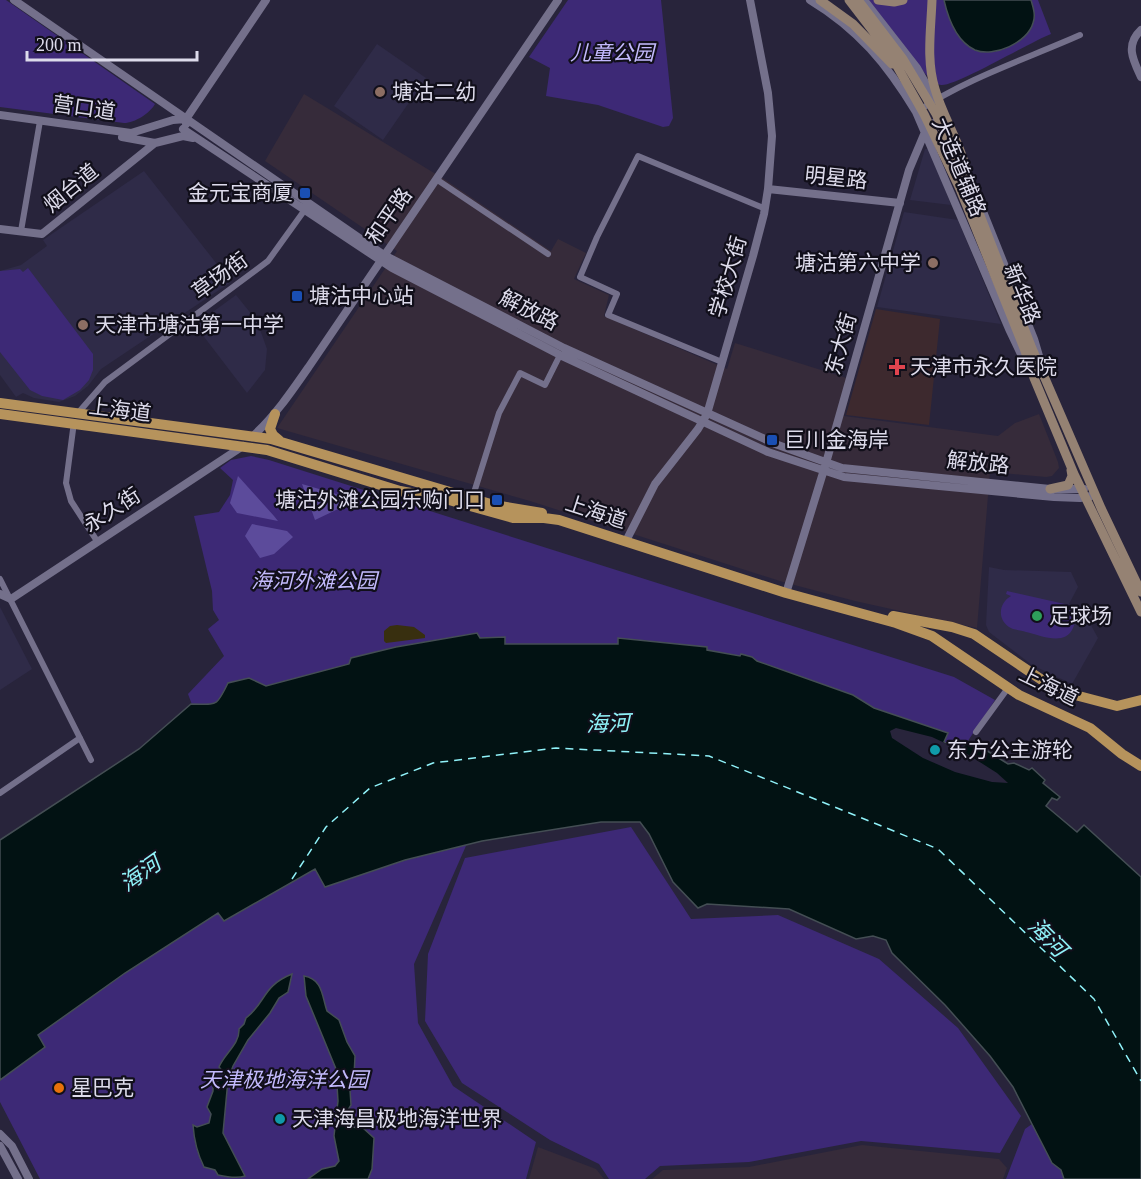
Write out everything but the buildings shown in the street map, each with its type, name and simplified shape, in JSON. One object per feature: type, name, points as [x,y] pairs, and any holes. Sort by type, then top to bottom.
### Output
[{"type":"main road","points":[[820,0],[853,24],[901,74]]},
{"type":"main road","name":"新华路","points":[[849,0],[882,41],[924,114],[960,189],[1028,347],[1044,375],[1085,470],[1087,493]]},
{"type":"main road","name":"新华路","points":[[858,0],[892,43],[925,93],[972,195],[1028,347],[1034,378],[1069,462],[1141,592]]},
{"type":"main road","points":[[878,0],[894,2],[903,0]]},
{"type":"main road","points":[[932,0],[930,40],[932,78],[936,95],[963,155],[972,195]]},
{"type":"main road","name":"上海道","points":[[0,403],[284,442],[509,509],[558,516],[787,590],[878,613],[952,627],[988,643],[1042,680],[1076,695],[1117,706],[1141,700]]},
{"type":"main road","name":"上海道","points":[[0,414],[243,446],[279,453],[391,489],[449,500],[513,518],[559,520],[786,592],[913,628],[940,640],[1008,688],[1090,728],[1141,766]]},
{"type":"main road","points":[[275,414],[270,429],[275,438],[284,442]]},
{"type":"main road","points":[[1050,489],[1064,487],[1069,483],[1071,476],[1069,462]]},
{"type":"main road","points":[[1066,494],[1087,493]]},
{"type":"main road","name":"新华路","points":[[1097,511],[1141,612]]},
{"type":"street","name":"解放路","points":[[14,0],[186,119],[379,258],[560,356],[702,423],[768,452],[844,477],[1066,494]]},
{"type":"street","points":[[168,140],[177,136],[183,129],[186,119],[266,0]]},
{"type":"street","name":"和平路","points":[[243,446],[275,414],[310,365],[379,258],[436,180],[558,0]]},
{"type":"street","name":"学校大街","points":[[627,539],[655,484],[707,414],[765,207],[772,136],[768,93],[750,0]]},
{"type":"street","name":"大连道辅路","points":[[810,0],[866,43],[897,81],[916,112],[1009,329],[1034,378]]},
{"type":"street","name":"大连道辅路","points":[[864,0],[917,68],[935,99],[991,229],[1034,339],[1044,375]]},
{"type":"street","points":[[1141,30],[1131,48],[1132,57],[1141,77]]},
{"type":"street","points":[[916,112],[935,99],[1080,35]]},
{"type":"street","name":"营口道","points":[[0,115],[138,138],[155,143]]},
{"type":"street","name":"东大街","points":[[787,590],[826,463],[909,170],[925,132],[942,116]]},
{"type":"street","name":"营口道","points":[[0,120],[131,133],[186,119]]},
{"type":"street","points":[[21,231],[39,123]]},
{"type":"street","points":[[163,123],[156,131],[155,143],[183,136],[198,139]]},
{"type":"street","name":"解放路","points":[[183,129],[365,243],[379,258],[564,348],[778,445],[842,468],[1050,489],[1066,494]]},
{"type":"street","name":"烟台道","points":[[0,229],[42,234],[155,143]]},
{"type":"street","points":[[722,362],[608,315],[617,294],[580,277],[597,237],[638,156],[765,207]]},
{"type":"street","points":[[436,180],[548,254]]},
{"type":"street","name":"明星路","points":[[768,189],[900,203]]},
{"type":"street","name":"草场街","points":[[97,541],[71,501],[66,483],[73,423],[79,413],[105,382],[268,261],[307,207]]},
{"type":"street","points":[[472,499],[499,413],[520,374],[545,385],[560,356]]},
{"type":"street","name":"永久街","points":[[11,598],[243,446]]},
{"type":"street","points":[[1066,494],[1097,511]]},
{"type":"street","points":[[0,579],[91,760]]},
{"type":"street","points":[[0,594],[11,598]]},
{"type":"street","points":[[976,732],[1008,688]]},
{"type":"street","points":[[0,793],[80,738]]},
{"type":"street","points":[[0,1134],[12,1146],[29,1179]]},
{"type":"street","points":[[0,1146],[18,1179]]},
{"type":"shaded area","name":"塘沽二幼","points":[[377,44],[426,78],[383,140],[334,106]]},
{"type":"shaded area","points":[[304,94],[444,179],[551,251],[558,239],[586,253],[574,279],[609,295],[604,316],[727,369],[735,343],[853,380],[844,416],[998,436],[1015,423],[1039,414],[1059,468],[1052,476],[1046,477],[990,472],[977,628],[855,601],[783,582],[530,501],[277,428],[397,251],[265,161]]},
{"type":"shaded area","points":[[925,149],[930,149],[951,205],[910,200]]},
{"type":"shaded area","name":"天津市塘沽第一中学","points":[[144,171],[231,282],[101,369],[88,386],[75,396],[59,402],[34,398],[23,393],[16,397],[0,375],[0,271],[21,265],[47,246],[43,240]]},
{"type":"shaded area","name":"塘沽第六中学","points":[[904,212],[958,220],[1001,324],[877,307]]},
{"type":"shaded area","points":[[236,295],[257,321],[267,349],[265,370],[247,393],[195,325]]},
{"type":"shaded area","name":"天津市永久医院","points":[[876,309],[940,319],[929,425],[846,415]]},
{"type":"shaded area","points":[[238,476],[278,521],[237,513],[230,503]]},
{"type":"shaded area","points":[[302,484],[357,500],[315,520]]},
{"type":"shaded area","points":[[252,524],[287,531],[293,537],[274,554],[260,558],[245,536]]},
{"type":"shaded area","points":[[989,567],[1004,570],[1071,572],[1078,587],[1069,604],[1081,607],[1098,638],[1072,684],[1032,665],[989,632],[986,625]]},
{"type":"shaded area","points":[[0,607],[32,669],[0,690]]},
{"type":"shaded area","points":[[862,1145],[999,1159],[1007,1168],[1003,1179],[652,1179],[663,1170],[749,1167]]},
{"type":"shaded area","points":[[538,1147],[596,1169],[604,1179],[529,1179]]},
{"type":"green space","points":[[0,0],[6,0],[155,104],[153,107],[137,119],[124,123],[0,107]]},
{"type":"green space","name":"儿童公园","points":[[568,0],[661,0],[673,118],[669,126],[663,127],[598,105],[546,96],[550,68],[529,57]]},
{"type":"green space","points":[[867,0],[1038,0],[1051,34],[961,79],[941,85],[933,82],[927,76]]},
{"type":"green space","points":[[28,268],[93,354],[93,370],[89,380],[80,390],[63,400],[42,396],[30,390],[0,352],[0,271],[20,269],[23,272]]},
{"type":"green space","name":"海河外滩公园","points":[[251,456],[954,677],[995,700],[958,756],[194,710],[188,694],[224,656],[208,629],[219,620],[213,610],[212,591],[194,516],[219,512],[230,495],[233,480],[220,468],[231,460]]},
{"type":"green space","points":[[1007,591],[1078,607],[1077,611],[1071,610],[1074,619],[1073,628],[1064,637],[1052,638],[1011,628],[1001,615],[1004,602],[1011,596],[1006,594]]},
{"type":"green space","points":[[631,827],[691,919],[778,915],[879,959],[958,1028],[1021,1116],[1000,1153],[861,1141],[749,1162],[660,1166],[645,1179],[609,1179],[599,1164],[550,1140],[462,1083],[425,1021],[428,954],[465,858]]},
{"type":"green space","name":"天津极地海洋公园","points":[[469,839],[414,964],[418,1023],[453,1086],[536,1142],[526,1179],[40,1179],[0,1102],[0,1060],[208,913],[320,863]]},
{"type":"green space","points":[[1032,1124],[1078,1179],[1006,1179],[1025,1129]]},
{"type":"sand","points":[[390,626],[414,627],[425,635],[425,638],[386,643],[384,631]]},
{"type":"water","points":[[944,0],[1031,0],[1034,20],[1030,30],[1017,42],[1000,50],[983,52],[968,46],[958,35]]},
{"type":"water","name":"海河","points":[[477,633],[480,638],[505,637],[505,644],[618,644],[618,638],[707,647],[707,650],[740,656],[741,654],[853,695],[874,708],[948,733],[944,742],[961,750],[967,742],[981,747],[1008,764],[1014,763],[1029,770],[1032,768],[1045,780],[1043,783],[1060,797],[1057,800],[1052,798],[1046,806],[1077,832],[1084,825],[1141,877],[1141,1179],[1064,1179],[1061,1170],[1052,1163],[1013,1087],[990,1056],[945,1005],[892,953],[886,940],[873,936],[856,939],[789,909],[707,904],[698,908],[673,882],[649,834],[640,822],[601,822],[482,841],[405,860],[325,887],[315,869],[224,921],[218,913],[125,973],[38,1035],[45,1047],[0,1080],[0,840],[139,749],[191,704],[211,704],[218,701],[228,683],[249,678],[266,686],[349,664],[351,658],[396,647]]},
{"type":"water","points":[[292,974],[288,992],[279,998],[248,1040],[228,1080],[223,1133],[245,1176],[235,1178],[218,1175],[215,1170],[204,1167],[199,1157],[193,1125],[197,1127],[209,1123],[211,1114],[207,1107],[213,1091],[213,1081],[223,1077],[224,1073],[219,1067],[237,1039],[239,1029],[246,1018],[275,984]]},
{"type":"water","points":[[304,976],[318,985],[327,1011],[339,1020],[355,1056],[354,1076],[350,1090],[351,1105],[345,1115],[350,1127],[363,1128],[374,1138],[372,1169],[368,1179],[308,1179],[322,1169],[335,1166],[339,1161],[334,1136],[338,1101],[336,1069],[306,996]]},
{"type":"pier","points":[[896,728],[932,737],[964,752],[997,773],[1008,783],[992,782],[955,772],[923,758],[892,738],[890,731]]},
{"type":"ferry route","points":[[292,879],[326,827],[370,788],[433,763],[556,748],[709,756],[938,849],[1094,999],[1141,1081]]},
{"type":"place","name":"塘沽二幼","points":[[380,92]]},
{"type":"place","name":"金元宝商厦","points":[[305,193]]},
{"type":"place","name":"塘沽第六中学","points":[[933,263]]},
{"type":"place","name":"塘沽中心站","points":[[297,296]]},
{"type":"place","name":"天津市塘沽第一中学","points":[[83,325]]},
{"type":"place","name":"天津市永久医院","points":[[897,367]]},
{"type":"place","name":"巨川金海岸","points":[[772,440]]},
{"type":"place","name":"塘沽外滩公园乐购门口","points":[[497,500]]},
{"type":"place","name":"足球场","points":[[1037,616]]},
{"type":"place","name":"东方公主游轮","points":[[935,750]]},
{"type":"place","name":"星巴克","points":[[59,1088]]},
{"type":"place","name":"天津海昌极地海洋世界","points":[[280,1119]]}]
